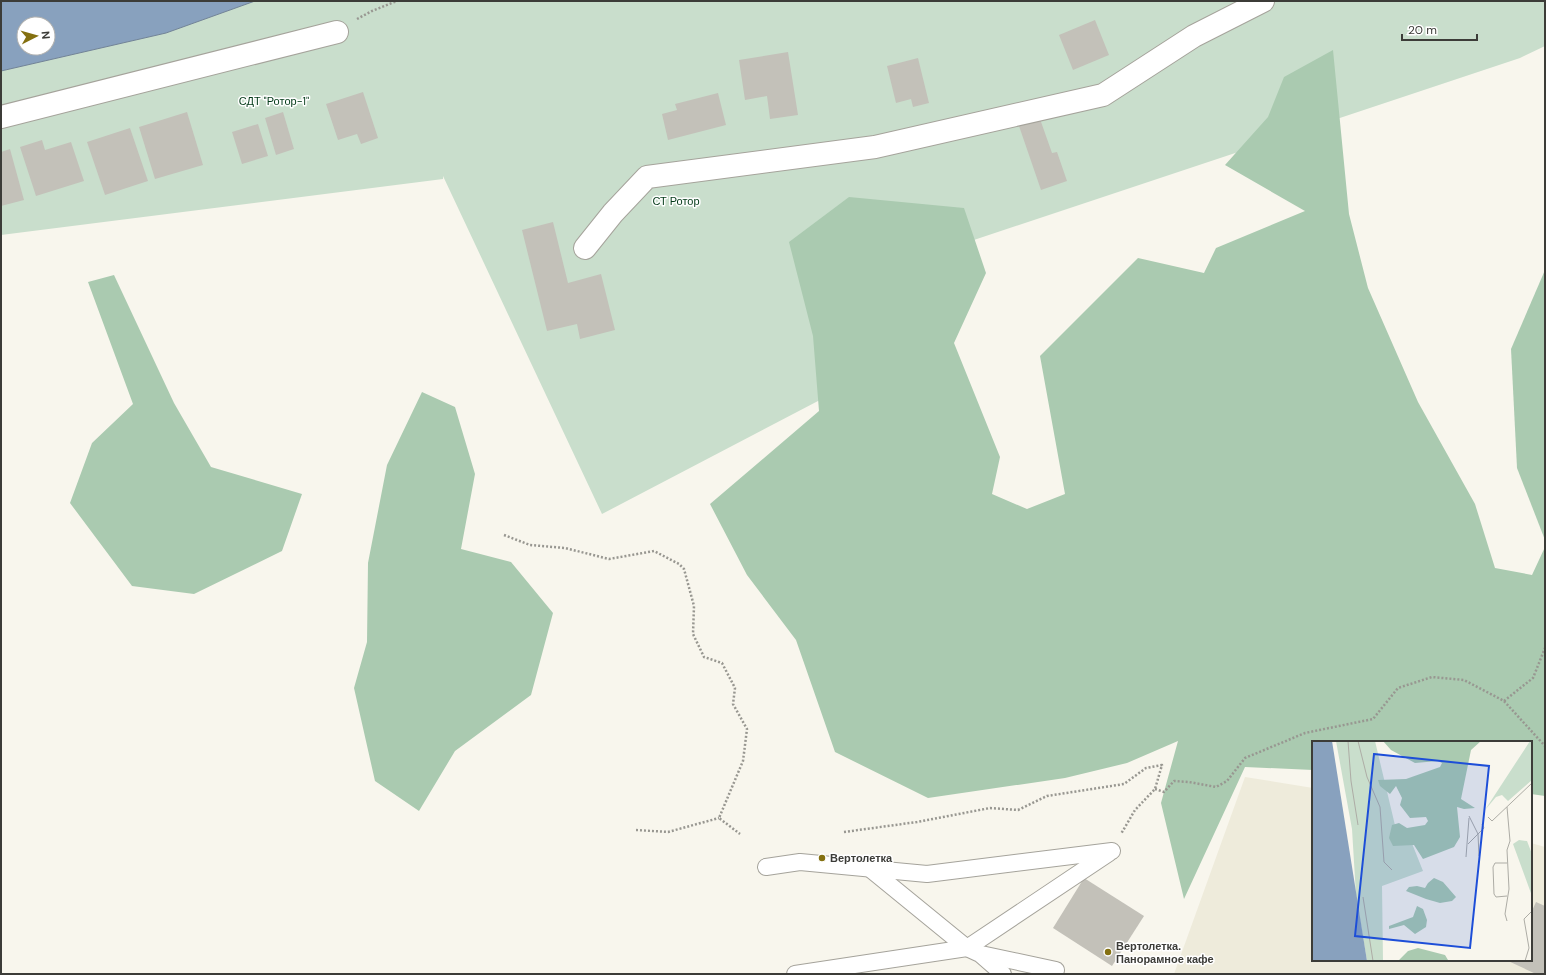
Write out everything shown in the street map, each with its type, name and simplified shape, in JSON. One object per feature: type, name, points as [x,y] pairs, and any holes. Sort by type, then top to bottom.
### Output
[{"type":"street","points":[[584,248],[613,213],[647,177],[875,147],[1103,95],[1194,36],[1263,1]]},
{"type":"street","points":[[1,117],[337,32]]},
{"type":"street","points":[[766,867],[800,862],[927,874],[1112,851]]},
{"type":"street","points":[[973,951],[1112,851]]},
{"type":"street","points":[[869,868],[1003,974]]},
{"type":"street","points":[[795,974],[973,951],[1056,970],[1051,974]]},
{"type":"path","points":[[337,32],[372,11],[396,1]]},
{"type":"path","points":[[504,535],[530,545],[565,548],[609,559],[654,551],[679,564],[684,569],[694,606],[693,634],[704,657],[722,663],[736,688],[733,704],[747,729],[743,761],[719,818]]},
{"type":"path","points":[[1504,701],[1533,678],[1545,648]]},
{"type":"path","points":[[1155,789],[1164,792],[1174,781],[1216,787],[1227,780],[1246,758],[1305,733],[1373,720],[1398,688],[1432,677],[1464,680],[1504,701],[1545,746]]},
{"type":"path","points":[[844,832],[917,822],[990,808],[1018,810],[1047,796],[1124,784],[1146,768],[1162,765],[1155,789],[1135,810],[1112,851]]},
{"type":"path","points":[[636,830],[668,832],[719,818]]},
{"type":"path","points":[[719,818],[740,834]]},
{"type":"shaded area","points":[[1245,777],[1312,788],[1312,961],[1532,961],[1532,843],[1545,847],[1545,974],[1174,974]]},
{"type":"green space","name":"СТ Ротор","points":[[255,1],[1545,1],[1545,46],[1520,58],[860,278],[885,366],[602,514],[443,176],[443,179],[1,235],[1,71],[166,33]]},
{"type":"green space","points":[[1333,50],[1349,214],[1368,288],[1418,402],[1475,504],[1495,568],[1532,575],[1545,547],[1545,796],[1532,794],[1532,741],[1312,741],[1312,770],[1245,767],[1184,899],[1161,803],[1178,741],[1127,763],[1065,778],[928,798],[835,752],[796,640],[747,575],[710,504],[819,411],[813,336],[789,242],[849,197],[964,208],[986,273],[954,343],[1000,457],[992,494],[1027,509],[1065,494],[1040,356],[1138,258],[1204,273],[1216,248],[1305,211],[1225,165],[1268,117],[1284,77]]},
{"type":"green space","points":[[1545,270],[1545,540],[1517,468],[1511,349]]},
{"type":"green space","points":[[114,275],[174,403],[211,467],[302,494],[282,551],[194,594],[132,586],[70,503],[92,443],[133,404],[88,282]]},
{"type":"green space","points":[[422,392],[455,407],[475,474],[461,549],[511,562],[553,613],[531,695],[455,751],[419,811],[375,781],[354,688],[367,642],[368,563],[387,465]]},
{"type":"water","points":[[1,1],[255,1],[166,33],[1,71]]},
{"type":"building","points":[[1095,20],[1109,55],[1073,70],[1059,35]]},
{"type":"building","points":[[788,52],[798,115],[770,119],[767,96],[745,100],[739,60]]},
{"type":"building","points":[[918,58],[929,103],[913,107],[911,99],[896,103],[887,66]]},
{"type":"building","points":[[363,92],[378,138],[361,144],[357,134],[338,140],[326,104]]},
{"type":"building","points":[[718,93],[726,125],[668,140],[662,114],[677,110],[675,104]]},
{"type":"building","points":[[187,112],[203,165],[155,179],[139,127]]},
{"type":"building","points":[[283,112],[294,149],[276,155],[265,118]]},
{"type":"building","points":[[1040,119],[1052,153],[1057,152],[1067,181],[1041,190],[1019,126]]},
{"type":"building","points":[[258,124],[268,156],[242,164],[232,132]]},
{"type":"building","points":[[130,128],[148,181],[105,195],[87,142]]},
{"type":"building","points":[[42,140],[45,150],[71,142],[84,181],[36,196],[20,147]]},
{"type":"building","points":[[10,149],[24,200],[1,206],[1,152]]},
{"type":"building","points":[[553,222],[568,283],[601,274],[615,330],[580,339],[577,324],[547,331],[522,230]]},
{"type":"building","points":[[1084,878],[1144,916],[1112,966],[1053,928]]},
{"type":"building","points":[[1536,902],[1545,906],[1545,974],[1536,974],[1508,961],[1532,961],[1532,911]]},
{"type":"place","name":"Вертолетка","points":[[822,858]]},
{"type":"place","name":"Вертолетка. Панорамное кафе","points":[[1108,952]]},
{"type":"park label","name":"СДТ \"Ротор-1\"","points":[[274,101]]}]
